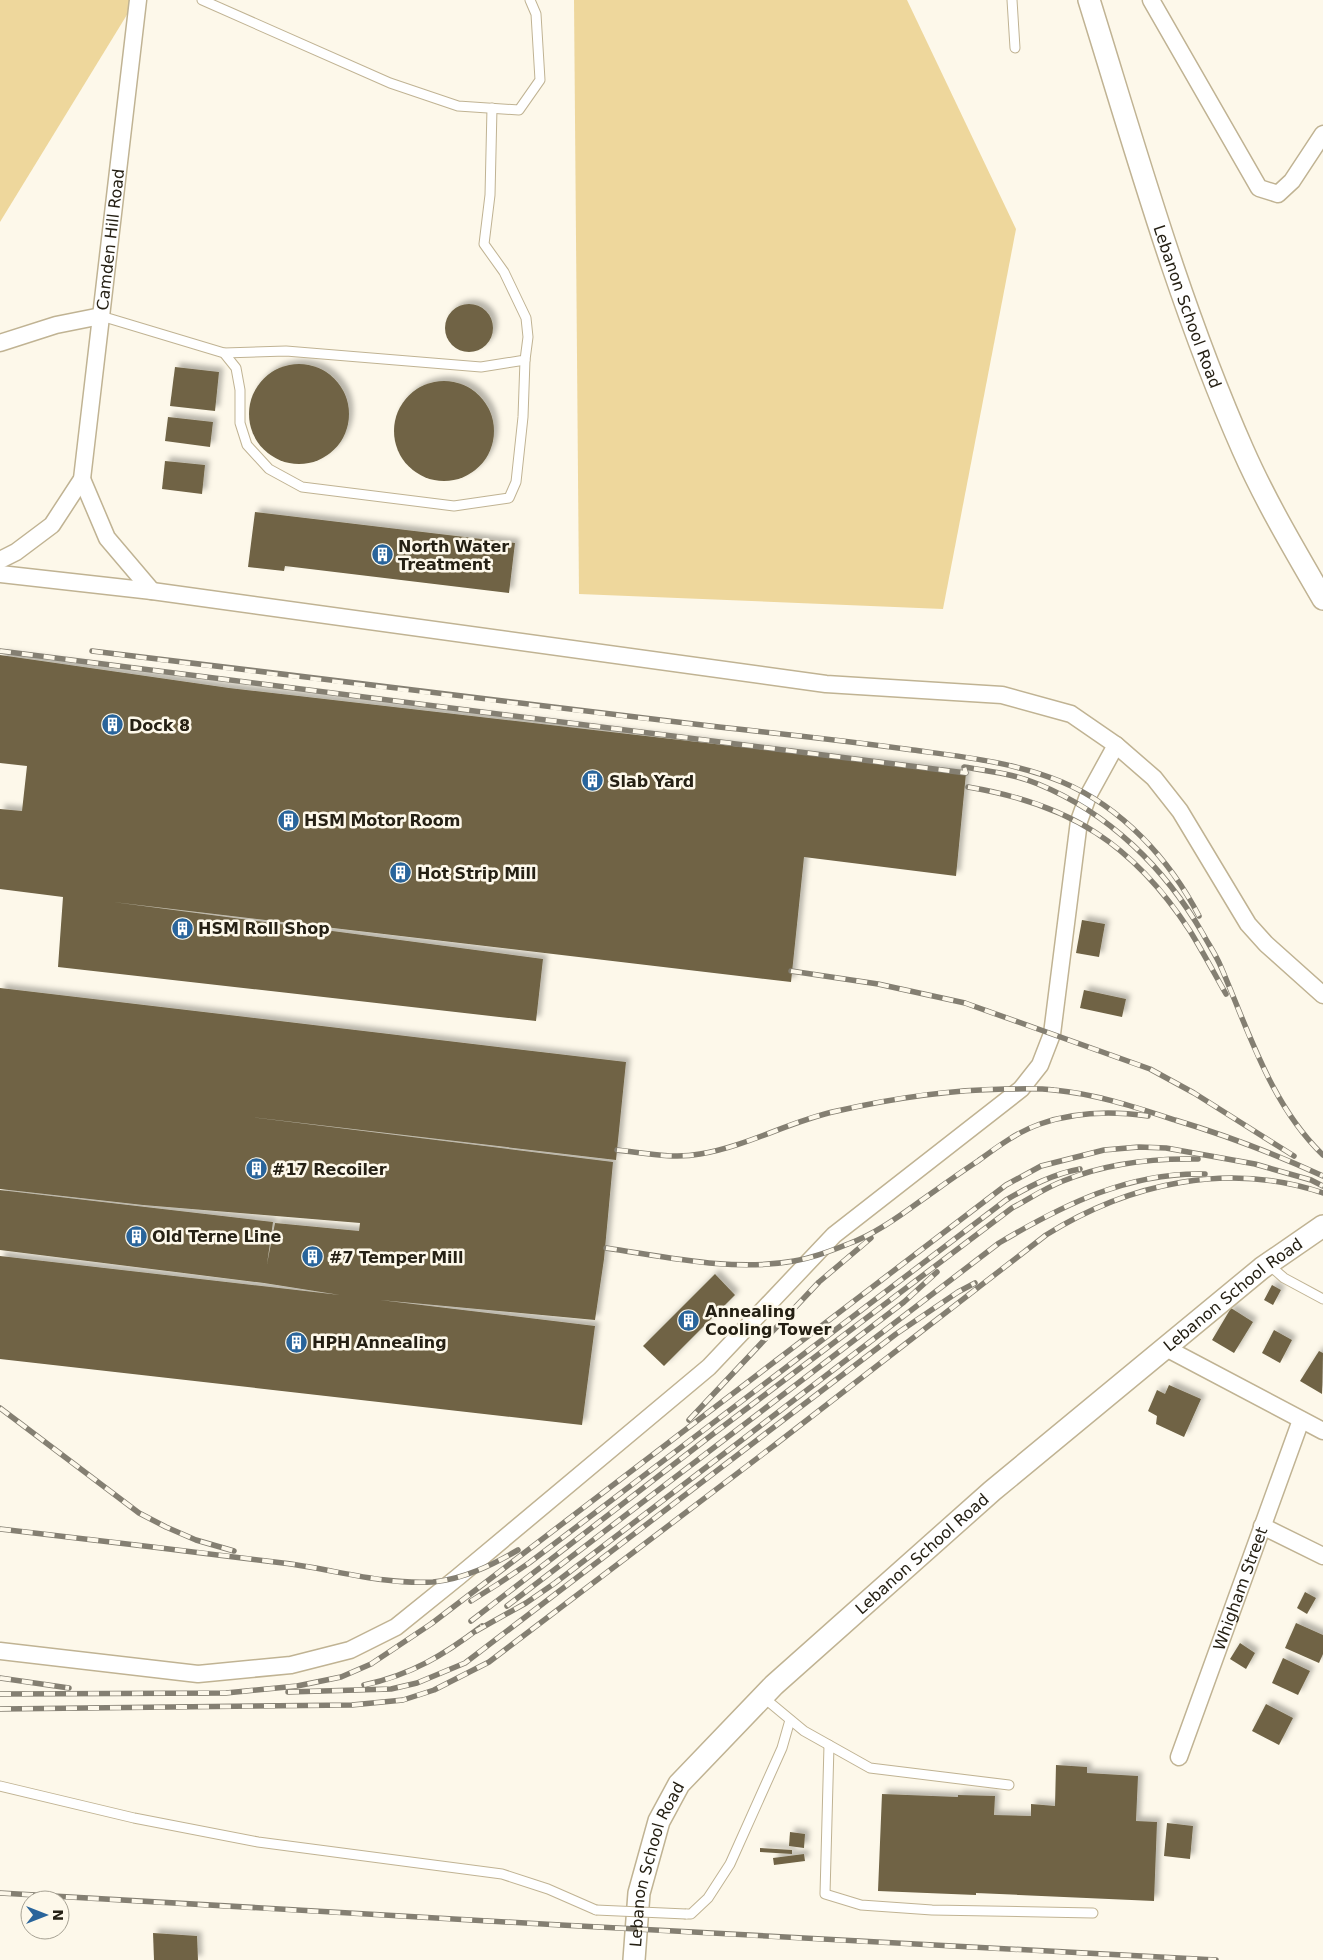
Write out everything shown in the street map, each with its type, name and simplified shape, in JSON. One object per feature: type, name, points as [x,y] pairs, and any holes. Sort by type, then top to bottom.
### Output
[{"type":"street","name":"Camden Hill Road","points":[[82,479],[138,0]]},
{"type":"street","name":"Lebanon School Road","points":[[1089,0],[1162,232],[1201,348],[1243,451],[1294,550],[1323,599]]},
{"type":"street","points":[[1151,0],[1259,188],[1278,194],[1292,181],[1323,134]]},
{"type":"street","points":[[0,343],[56,325],[101,316]]},
{"type":"street","points":[[0,560],[16,552],[52,525],[82,479]]},
{"type":"street","points":[[82,479],[107,538],[152,591]]},
{"type":"street","points":[[0,574],[152,591],[826,684],[1002,695],[1071,714],[1116,745],[1154,778],[1180,811],[1248,924],[1266,944],[1323,994]]},
{"type":"street","points":[[0,1651],[198,1674],[291,1665],[350,1650],[396,1627],[458,1577],[709,1367],[834,1235],[1021,1089],[1040,1065],[1052,1034],[1078,821],[1088,796],[1116,745]]},
{"type":"street","name":"Lebanon School Road","points":[[634,1960],[638,1892],[659,1821],[679,1784],[763,1697],[992,1491],[1268,1263],[1323,1226]]},
{"type":"street","points":[[1164,1348],[1323,1431]]},
{"type":"street","name":"Whigham Street","points":[[1179,1757],[1300,1420]]},
{"type":"street","points":[[1262,1526],[1323,1556]]},
{"type":"lane","points":[[202,0],[390,82],[458,106],[519,110],[540,80],[536,14],[530,0]]},
{"type":"lane","points":[[1012,0],[1015,48]]},
{"type":"lane","points":[[224,353],[236,368],[240,390],[240,423],[247,445],[269,469],[302,487],[454,506],[509,498],[516,482],[523,418],[525,360],[528,337],[526,318],[504,272],[484,244],[490,195],[492,108]]},
{"type":"lane","points":[[101,316],[224,353],[286,351],[481,367],[525,360]]},
{"type":"lane","points":[[1268,1263],[1284,1278],[1323,1299]]},
{"type":"lane","points":[[763,1697],[804,1731],[870,1768],[1009,1786]]},
{"type":"lane","points":[[0,1786],[134,1818],[258,1842],[502,1874],[548,1888],[596,1910],[690,1914],[708,1898],[730,1864],[782,1748],[790,1720]]},
{"type":"lane","points":[[829,1745],[825,1894],[869,1906],[932,1910],[1093,1913]]},
{"type":"shaded area","points":[[0,0],[136,0],[0,222]]},
{"type":"shaded area","points":[[574,0],[907,0],[1016,229],[943,609],[579,594]]},
{"type":"building","points":[[464,304],[474,304],[486,311],[493,323],[493,333],[486,345],[474,352],[464,352],[456,348],[449,341],[445,333],[445,323],[449,315],[456,308]]},
{"type":"building","points":[[299,364],[309,365],[327,372],[341,386],[348,404],[348,424],[341,442],[327,456],[309,463],[299,464],[289,463],[271,456],[257,442],[250,424],[249,414],[250,404],[257,386],[271,372],[289,365]]},
{"type":"building","points":[[175,367],[219,372],[215,411],[170,406]]},
{"type":"building","points":[[444,381],[463,385],[480,395],[490,412],[494,431],[490,450],[480,467],[463,477],[444,481],[425,477],[408,467],[398,450],[394,431],[398,412],[408,395],[425,385]]},
{"type":"building","points":[[168,417],[213,422],[210,447],[165,441]]},
{"type":"building","points":[[165,461],[205,465],[202,494],[162,489]]},
{"type":"building","name":"North Water Treatment","points":[[255,512],[515,543],[509,593],[285,566],[284,571],[248,567]]},
{"type":"building","points":[[0,655],[229,688],[966,773],[956,876],[804,857],[791,982],[113,902],[543,959],[536,1021],[58,967],[63,897],[0,889],[0,809],[22,811],[27,766],[0,763]]},
{"type":"building","points":[[1082,920],[1105,924],[1099,957],[1076,953]]},
{"type":"building","points":[[0,988],[626,1062],[616,1160],[234,1115],[613,1162],[604,1259],[595,1320],[380,1300],[595,1326],[582,1425],[0,1359],[0,1256],[340,1295],[264,1283],[0,1250],[0,1190],[273,1222],[267,1264],[275,1223],[359,1231],[360,1223],[143,1205],[0,1189]]},
{"type":"building","points":[[1084,990],[1126,999],[1122,1017],[1080,1008]]},
{"type":"building","name":"Annealing Cooling Tower","points":[[715,1274],[735,1295],[664,1366],[643,1346]]},
{"type":"building","points":[[1272,1285],[1281,1290],[1273,1305],[1264,1300]]},
{"type":"building","points":[[1231,1308],[1253,1322],[1234,1353],[1212,1340]]},
{"type":"building","points":[[1274,1330],[1292,1340],[1280,1363],[1262,1353]]},
{"type":"building","points":[[1319,1351],[1323,1353],[1322,1394],[1300,1381]]},
{"type":"building","points":[[1169,1385],[1201,1399],[1184,1437],[1156,1424],[1157,1416],[1148,1411],[1157,1390],[1165,1394]]},
{"type":"building","points":[[1305,1592],[1316,1598],[1307,1614],[1297,1608]]},
{"type":"building","points":[[1296,1623],[1323,1635],[1323,1654],[1319,1663],[1285,1648]]},
{"type":"building","points":[[1240,1643],[1255,1653],[1246,1669],[1230,1659]]},
{"type":"building","points":[[1283,1658],[1310,1671],[1298,1695],[1272,1683]]},
{"type":"building","points":[[1266,1704],[1293,1718],[1279,1745],[1252,1731]]},
{"type":"building","points":[[1056,1765],[1087,1767],[1087,1773],[1138,1776],[1136,1821],[1157,1822],[1154,1901],[976,1893],[976,1895],[878,1891],[882,1794],[958,1797],[958,1795],[995,1796],[994,1815],[1031,1816],[1031,1804],[1055,1806]]},
{"type":"building","points":[[1167,1823],[1193,1826],[1190,1859],[1164,1856]]},
{"type":"building","points":[[790,1832],[805,1834],[804,1848],[789,1846]]},
{"type":"building","points":[[760,1848],[792,1850],[792,1854],[760,1852]]},
{"type":"building","points":[[804,1854],[805,1861],[774,1865],[773,1858]]},
{"type":"building","points":[[153,1933],[197,1936],[198,1960],[154,1960]]},
{"type":"railway","points":[[0,651],[966,773],[964,767],[1011,775],[1038,784],[1088,810],[1111,827],[1133,845],[1171,887],[1188,910],[1217,958],[1275,1091],[1289,1114],[1323,1155]]},
{"type":"railway","points":[[92,651],[484,700],[864,744],[970,758],[1007,765],[1062,782],[1105,806],[1142,837],[1159,856],[1174,875],[1199,916]]},
{"type":"railway","points":[[968,787],[1004,794],[1038,804],[1068,817],[1096,833],[1122,852],[1146,874],[1190,931],[1226,994]]},
{"type":"railway","points":[[791,971],[878,984],[965,1003],[1150,1069],[1194,1093],[1294,1156]]},
{"type":"railway","points":[[617,1150],[669,1156],[700,1154],[735,1145],[820,1115],[879,1102],[962,1091],[1042,1089],[1085,1095],[1145,1110],[1231,1139],[1323,1176]]},
{"type":"railway","points":[[606,1248],[723,1264],[771,1264],[808,1258],[842,1247],[876,1231],[1000,1145],[1032,1127],[1053,1120],[1080,1115],[1121,1113],[1148,1116]]},
{"type":"railway","points":[[0,1694],[226,1693],[297,1686],[341,1677],[371,1664],[431,1624],[1006,1185],[1041,1166],[1104,1150],[1139,1147],[1166,1148],[1255,1164],[1311,1180],[1323,1186]]},
{"type":"railway","points":[[471,1621],[713,1434],[1012,1208],[1056,1184],[1095,1170],[1146,1161],[1198,1159]]},
{"type":"railway","points":[[471,1601],[529,1563],[1006,1200],[1042,1181],[1080,1169]]},
{"type":"railway","points":[[476,1631],[526,1603],[555,1583],[999,1243],[1072,1204],[1123,1185],[1177,1175],[1205,1174]]},
{"type":"railway","points":[[0,1709],[352,1705],[403,1700],[434,1690],[489,1662],[776,1444],[1046,1235],[1078,1217],[1111,1202],[1145,1190],[1180,1182],[1252,1179],[1288,1183],[1323,1193]]},
{"type":"railway","points":[[689,1420],[819,1282],[871,1238]]},
{"type":"railway","points":[[507,1606],[904,1302],[937,1272]]},
{"type":"railway","points":[[288,1692],[391,1689],[417,1683],[465,1663],[896,1334],[958,1292],[975,1283]]},
{"type":"railway","points":[[0,1408],[139,1513],[196,1540],[234,1551]]},
{"type":"railway","points":[[0,1529],[283,1563],[376,1579],[414,1582],[433,1582],[467,1575],[518,1550]]},
{"type":"railway","points":[[364,1685],[412,1670],[440,1655],[482,1626]]},
{"type":"railway","points":[[0,1678],[69,1688]]},
{"type":"railway","points":[[0,1893],[1216,1960]]},
{"type":"place","name":"North Water Treatment","points":[[382,555]]},
{"type":"place","name":"Dock 8","points":[[113,725]]},
{"type":"place","name":"Slab Yard","points":[[593,781]]},
{"type":"place","name":"HSM Motor Room","points":[[288,820]]},
{"type":"place","name":"Hot Strip Mill","points":[[401,873]]},
{"type":"place","name":"HSM Roll Shop","points":[[182,928]]},
{"type":"place","name":"#17 Recoiler","points":[[256,1169]]},
{"type":"place","name":"Old Terne Line","points":[[136,1236]]},
{"type":"place","name":"#7 Temper Mill","points":[[313,1257]]},
{"type":"place","name":"Annealing Cooling Tower","points":[[689,1320]]},
{"type":"place","name":"HPH Annealing","points":[[296,1342]]}]
